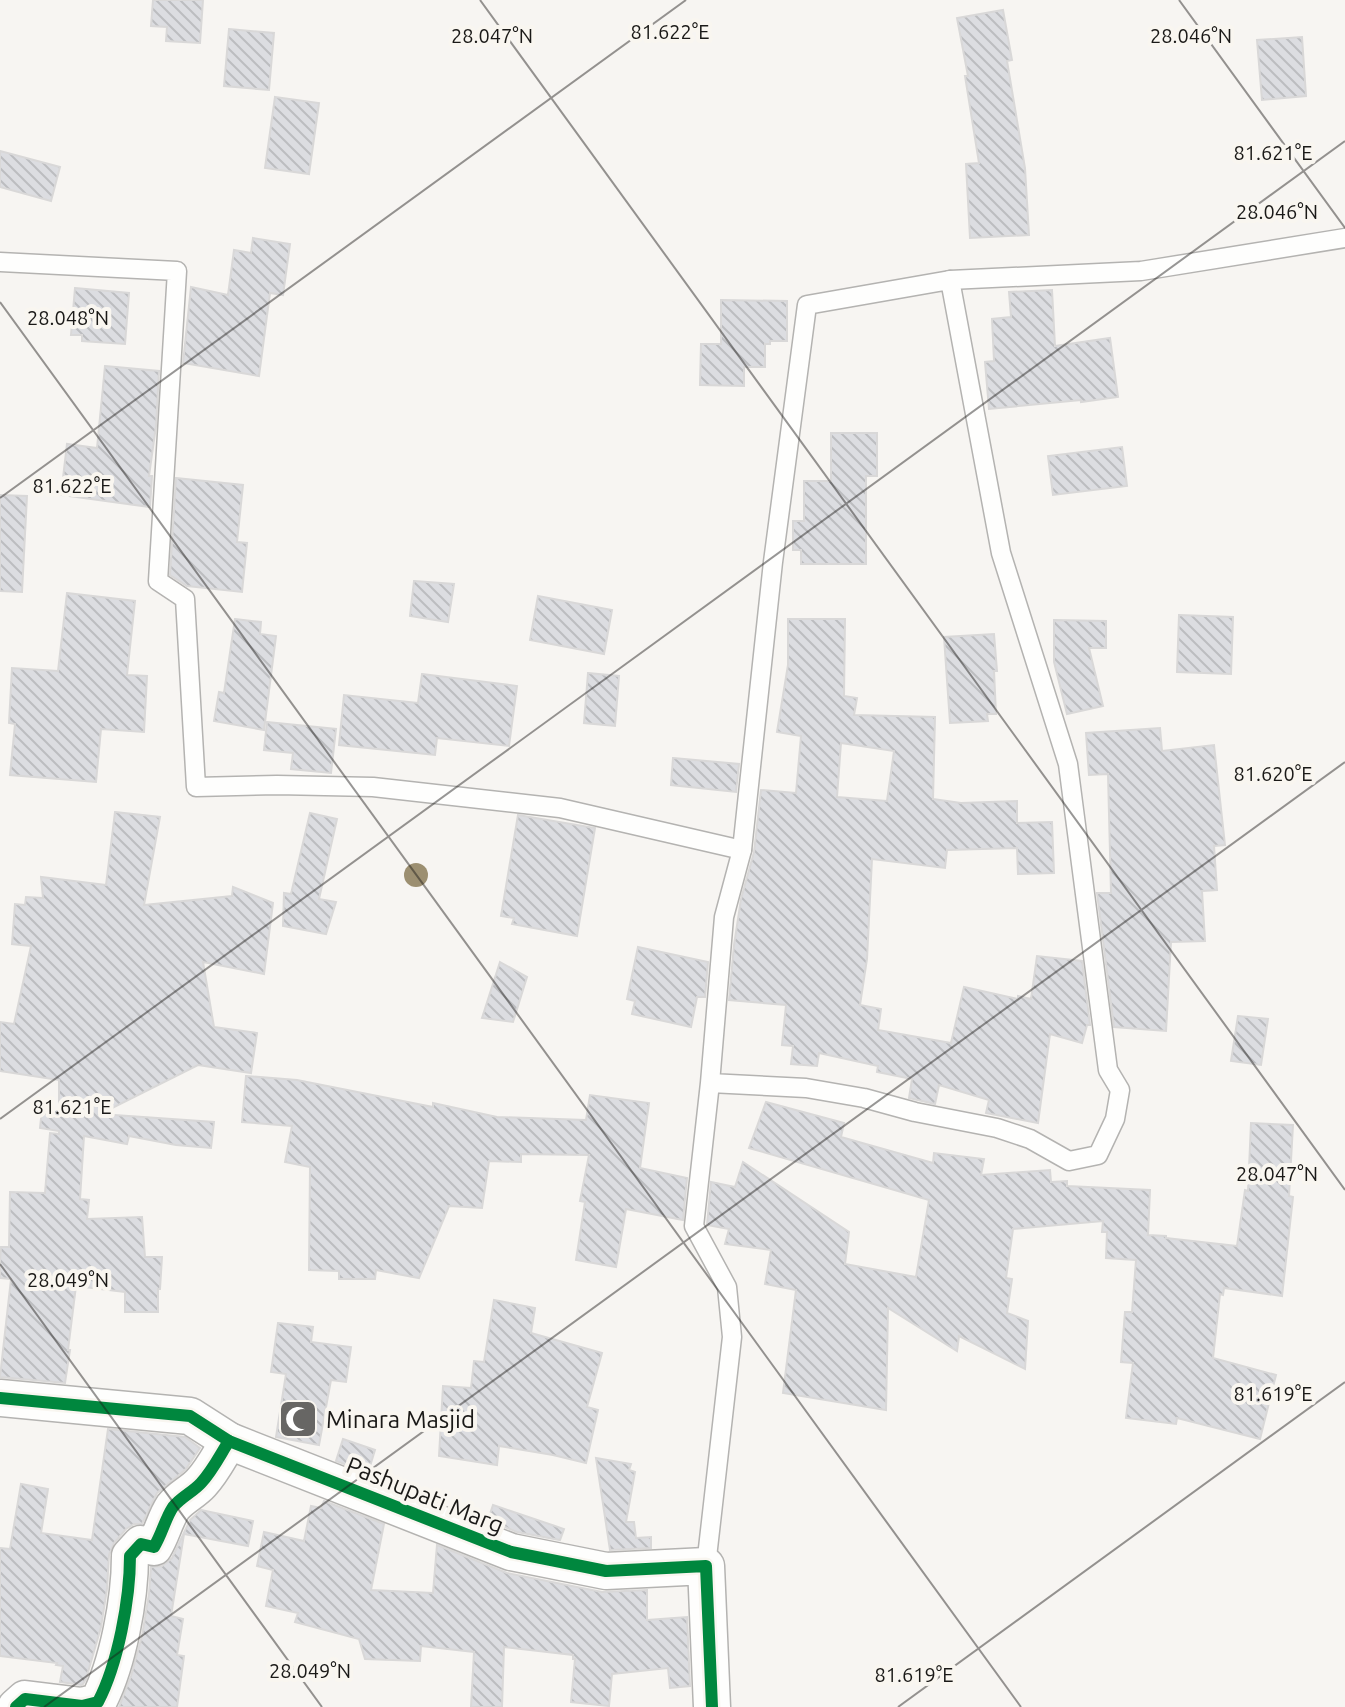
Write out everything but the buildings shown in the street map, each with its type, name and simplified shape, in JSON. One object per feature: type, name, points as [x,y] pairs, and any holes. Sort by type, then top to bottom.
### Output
[{"type":"street","name":"Pashupati Marg","points":[[0,1398],[190,1416],[229,1441],[511,1552],[606,1571],[706,1566]]},
{"type":"street","points":[[16,1707],[25,1699],[82,1706],[98,1702],[105,1689],[121,1629],[130,1579],[130,1556],[141,1544],[154,1547],[172,1509],[184,1495],[199,1485],[229,1441]]},
{"type":"street","points":[[706,1566],[712,1707]]},
{"type":"lane","points":[[706,1566],[732,1337],[727,1287],[694,1226],[724,917],[742,850],[771,577],[807,305],[950,280],[1141,271],[1345,238]]},
{"type":"lane","points":[[0,262],[177,271],[158,581],[185,599],[196,787],[373,787],[560,808],[742,850]]},
{"type":"lane","points":[[710,1083],[806,1088],[864,1098],[915,1112],[997,1128],[1030,1139],[1069,1161],[1098,1155],[1115,1119],[1120,1090],[1108,1070],[1068,764],[1001,553],[950,280]]},
{"type":"cycle path","points":[[0,1398],[190,1416],[229,1441],[511,1552],[606,1571],[706,1566],[712,1707]]},
{"type":"cycle path","points":[[16,1707],[25,1699],[82,1706],[98,1702],[122,1631],[130,1556],[141,1544],[154,1547],[173,1507],[205,1478],[229,1441]]},
{"type":"place","name":"Minara Masjid","points":[[298,1419]]}]
